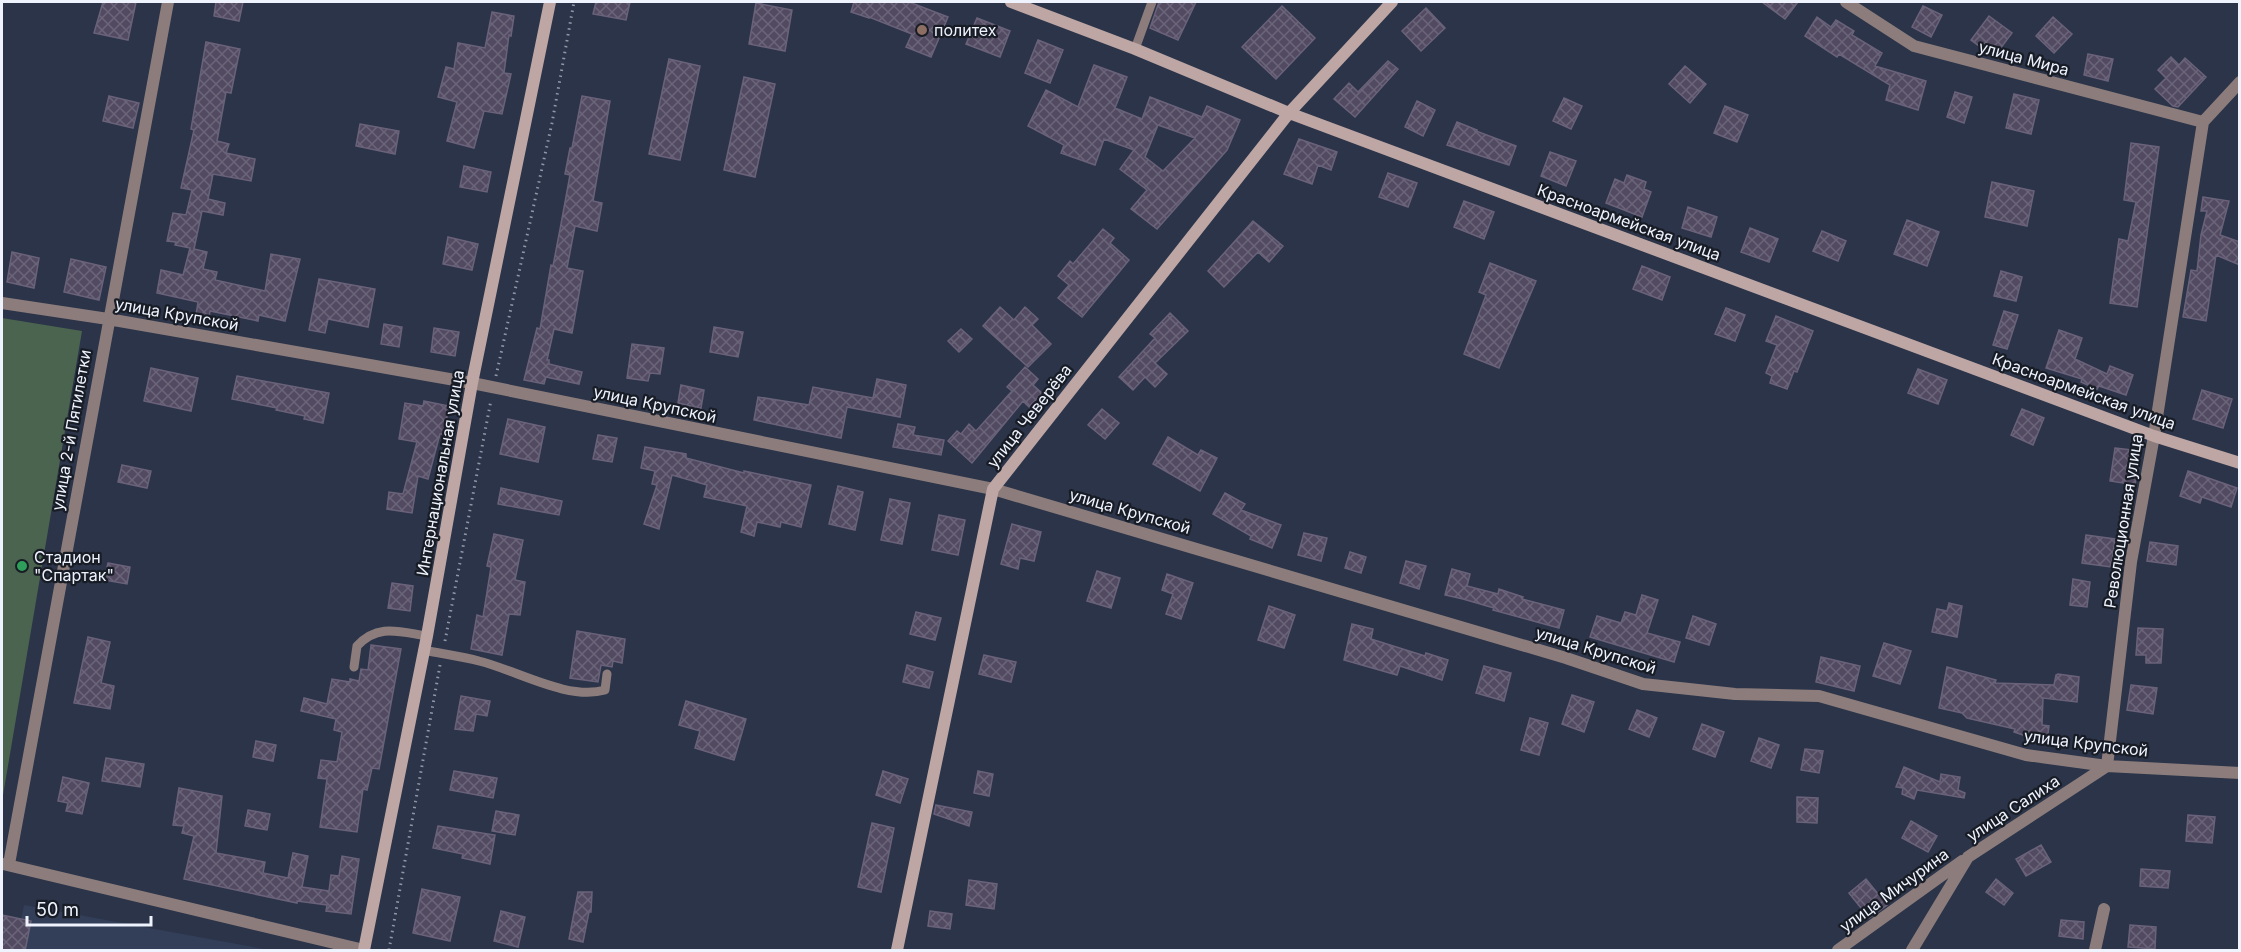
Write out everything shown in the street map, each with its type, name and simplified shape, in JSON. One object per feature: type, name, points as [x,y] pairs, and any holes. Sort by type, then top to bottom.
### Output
[{"type":"main road","name":"Интернациональная улица","points":[[364,951],[427,636],[472,383],[550,2]]},
{"type":"main road","name":"Красноармейская улица","points":[[1011,2],[1135,49],[1289,113],[2154,436],[2240,463]]},
{"type":"main road","name":"улица Чеверёва","points":[[897,951],[993,489],[1289,113],[1392,2]]},
{"type":"street","name":"улица 2-й Пятилетки","points":[[5,864],[168,2]]},
{"type":"street","name":"улица Мира","points":[[1846,2],[1914,46],[2203,122]]},
{"type":"street","points":[[2203,122],[2240,82]]},
{"type":"street","name":"Революционная улица","points":[[2107,766],[2131,562],[2154,436],[2203,122]]},
{"type":"street","name":"улица Крупской","points":[[2,303],[108,319],[472,383],[993,489],[1554,654],[1643,684],[1735,693],[1819,696],[2026,754],[2107,766],[2240,773]]},
{"type":"street","name":"улица Салиха","points":[[1912,951],[1968,857],[2107,766]]},
{"type":"street","name":"улица Мичурина","points":[[1838,951],[1968,857]]},
{"type":"street","points":[[5,864],[364,951]]},
{"type":"street","points":[[2096,951],[2104,909]]},
{"type":"lane","points":[[1135,49],[1152,2]]},
{"type":"lane","points":[[354,667],[357,646],[373,633],[385,630],[427,636]]},
{"type":"lane","points":[[423,650],[480,661],[548,686],[593,694],[605,690],[607,674]]},
{"type":"path","points":[[389,951],[442,654],[494,388],[552,123],[574,2]]},
{"type":"shaded area","points":[[24,905],[269,950],[15,950]]},
{"type":"green space","name":"Стадион \"Спартак\"","points":[[2,318],[82,331],[2,801]]},
{"type":"building","points":[[103,2],[136,2],[128,40],[94,33]]},
{"type":"building","points":[[216,2],[243,2],[239,21],[214,16]]},
{"type":"building","points":[[596,2],[630,2],[626,20],[593,14]]},
{"type":"building","name":"политех","points":[[854,2],[909,2],[948,17],[931,57],[906,47],[912,34],[851,12]]},
{"type":"building","points":[[1159,2],[1196,2],[1178,40],[1150,28]]},
{"type":"building","points":[[1762,2],[1798,2],[1785,19]]},
{"type":"building","points":[[756,3],[792,10],[785,51],[749,44]]},
{"type":"building","points":[[1282,6],[1315,38],[1276,79],[1242,47]]},
{"type":"building","points":[[1923,6],[1942,15],[1931,37],[1912,27]]},
{"type":"building","points":[[1426,8],[1445,28],[1421,51],[1402,31]]},
{"type":"building","points":[[492,12],[514,16],[504,73],[511,74],[502,114],[484,111],[474,148],[447,141],[457,102],[438,97],[446,67],[454,69],[458,43],[485,48]]},
{"type":"building","points":[[1989,16],[2012,33],[1994,57],[1971,40]]},
{"type":"building","points":[[1817,17],[1831,27],[1836,20],[1854,31],[1852,35],[1882,53],[1875,66],[1926,81],[1918,110],[1886,100],[1890,85],[1839,54],[1837,57],[1805,36]]},
{"type":"building","points":[[2053,17],[2072,34],[2054,53],[2036,36]]},
{"type":"building","points":[[977,18],[1010,31],[1000,57],[966,44]]},
{"type":"building","points":[[1038,40],[1063,50],[1050,83],[1025,73]]},
{"type":"building","points":[[206,42],[240,49],[231,93],[226,92],[217,141],[229,144],[226,153],[255,159],[251,181],[213,174],[208,199],[225,203],[223,215],[202,211],[194,249],[207,252],[203,269],[217,272],[215,280],[265,291],[271,254],[300,259],[285,321],[259,315],[258,321],[210,311],[209,318],[196,315],[198,302],[157,293],[161,270],[183,275],[190,248],[167,241],[173,213],[186,215],[192,190],[181,188],[194,130],[191,129]]},
{"type":"building","points":[[2088,54],[2113,59],[2108,81],[2084,75]]},
{"type":"building","points":[[2171,57],[2179,65],[2185,58],[2206,77],[2178,107],[2173,106],[2155,89],[2166,78],[2158,70]]},
{"type":"building","points":[[669,59],[700,66],[680,160],[649,154]]},
{"type":"building","points":[[1388,61],[1398,69],[1355,117],[1334,99],[1349,83],[1358,92]]},
{"type":"building","points":[[1094,65],[1127,77],[1115,108],[1142,119],[1150,97],[1202,117],[1207,106],[1240,120],[1227,150],[1157,229],[1131,209],[1147,190],[1120,169],[1134,150],[1104,139],[1095,165],[1061,153],[1064,145],[1028,126],[1046,90],[1078,107]],"holes":[[[1158,125],[1195,138],[1163,171],[1145,157]]]},
{"type":"building","points":[[1685,66],[1706,84],[1690,103],[1669,84]]},
{"type":"building","points":[[744,77],[775,84],[755,177],[724,170]]},
{"type":"building","points":[[1955,92],[1972,97],[1964,123],[1947,117]]},
{"type":"building","points":[[2014,94],[2039,100],[2031,134],[2006,128]]},
{"type":"building","points":[[109,96],[139,103],[133,128],[103,121]]},
{"type":"building","points":[[582,96],[610,101],[593,201],[602,203],[597,231],[575,226],[567,268],[583,271],[572,333],[554,329],[547,360],[549,364],[582,372],[579,384],[546,377],[544,384],[524,380],[537,328],[540,329],[551,265],[553,266],[570,175],[565,174]]},
{"type":"building","points":[[1564,98],[1582,106],[1571,129],[1553,121]]},
{"type":"building","points":[[1417,101],[1435,110],[1423,136],[1405,127]]},
{"type":"building","points":[[1725,106],[1748,115],[1737,142],[1714,133]]},
{"type":"building","points":[[1457,122],[1516,146],[1509,165],[1447,145]]},
{"type":"building","points":[[360,124],[399,131],[395,154],[356,146]]},
{"type":"building","points":[[1299,139],[1337,152],[1331,170],[1318,165],[1312,184],[1284,174]]},
{"type":"building","points":[[2131,143],[2159,147],[2137,307],[2110,303],[2119,239],[2128,241],[2136,202],[2124,200]]},
{"type":"building","points":[[1550,152],[1576,161],[1566,186],[1541,176]]},
{"type":"building","points":[[464,166],[491,172],[487,192],[460,187]]},
{"type":"building","points":[[1388,173],[1417,183],[1408,207],[1379,197]]},
{"type":"building","points":[[1627,175],[1646,182],[1644,189],[1651,192],[1642,217],[1606,203],[1615,179],[1624,183]]},
{"type":"building","points":[[1992,182],[2034,191],[2027,226],[1985,217]]},
{"type":"building","points":[[2203,197],[2229,201],[2220,235],[2240,242],[2240,265],[2216,255],[2206,321],[2183,317],[2191,270],[2197,271],[2201,235],[2207,211],[2201,211]]},
{"type":"building","points":[[1464,201],[1494,212],[1484,239],[1454,227]]},
{"type":"building","points":[[1688,207],[1717,217],[1711,237],[1682,228]]},
{"type":"building","points":[[1907,220],[1939,232],[1927,266],[1894,254]]},
{"type":"building","points":[[1253,221],[1283,246],[1269,262],[1258,252],[1224,287],[1208,271]]},
{"type":"building","points":[[1750,228],[1778,239],[1769,262],[1741,252]]},
{"type":"building","points":[[1103,229],[1114,238],[1110,243],[1129,260],[1082,317],[1058,298],[1069,285],[1058,276],[1070,261],[1073,264]]},
{"type":"building","points":[[1822,231],[1846,241],[1838,261],[1813,251]]},
{"type":"building","points":[[448,237],[478,244],[472,270],[443,264]]},
{"type":"building","points":[[12,252],[39,258],[34,288],[7,282]]},
{"type":"building","points":[[71,259],[106,267],[99,300],[64,292]]},
{"type":"building","points":[[1490,263],[1536,281],[1499,368],[1464,354],[1486,295],[1479,292]]},
{"type":"building","points":[[1642,266],[1670,277],[1662,300],[1633,289]]},
{"type":"building","points":[[2001,271],[2022,277],[2016,301],[1994,296]]},
{"type":"building","points":[[319,279],[375,289],[368,327],[328,319],[325,333],[309,330]]},
{"type":"building","points":[[1000,307],[1014,320],[1025,307],[1038,319],[1032,325],[1051,344],[1028,367],[983,326]]},
{"type":"building","points":[[1726,308],[1745,315],[1735,341],[1715,334]]},
{"type":"building","points":[[2004,311],[2018,315],[2007,349],[1993,345]]},
{"type":"building","points":[[1170,313],[1188,331],[1155,363],[1167,374],[1155,387],[1145,377],[1133,390],[1119,377],[1155,338],[1150,334]]},
{"type":"building","points":[[1776,316],[1813,331],[1797,372],[1794,371],[1787,389],[1770,383],[1772,376],[1766,373],[1777,345],[1766,341]]},
{"type":"building","points":[[384,324],[402,327],[399,347],[381,344]]},
{"type":"building","points":[[714,327],[743,332],[738,357],[710,352]]},
{"type":"building","points":[[434,328],[459,332],[455,356],[431,352]]},
{"type":"building","points":[[961,329],[972,339],[959,352],[948,341]]},
{"type":"building","points":[[2059,330],[2082,338],[2075,359],[2107,374],[2110,366],[2133,375],[2126,395],[2099,386],[2097,389],[2081,382],[2082,379],[2046,368]]},
{"type":"building","points":[[632,344],[664,348],[660,374],[650,373],[648,381],[627,378]]},
{"type":"building","points":[[1025,367],[1038,379],[1033,385],[1042,393],[1029,407],[1023,401],[972,463],[948,441],[957,431],[961,434],[969,424],[976,431],[1012,391],[1007,387]]},
{"type":"building","points":[[151,368],[198,378],[191,411],[144,401]]},
{"type":"building","points":[[1918,369],[1947,380],[1938,404],[1908,393]]},
{"type":"building","points":[[237,376],[329,393],[323,423],[304,419],[305,416],[276,410],[277,408],[232,399]]},
{"type":"building","points":[[877,379],[906,385],[900,417],[847,407],[841,438],[754,420],[758,397],[809,405],[813,387],[873,398]]},
{"type":"building","points":[[681,385],[704,390],[701,408],[678,403]]},
{"type":"building","points":[[2202,390],[2232,399],[2223,428],[2193,419]]},
{"type":"building","points":[[424,401],[449,406],[444,434],[440,434],[428,479],[418,476],[412,513],[387,509],[389,492],[403,494],[417,442],[399,439],[405,403],[423,406]]},
{"type":"building","points":[[1102,409],[1119,423],[1105,439],[1088,425]]},
{"type":"building","points":[[2022,409],[2044,418],[2033,445],[2011,435]]},
{"type":"building","points":[[508,419],[545,427],[538,462],[500,454]]},
{"type":"building","points":[[898,424],[915,427],[913,435],[944,440],[941,455],[893,447]]},
{"type":"building","points":[[598,435],[617,438],[612,462],[593,459]]},
{"type":"building","points":[[1168,437],[1198,455],[1201,450],[1217,458],[1200,491],[1153,464]]},
{"type":"building","points":[[645,447],[686,454],[686,458],[744,473],[744,471],[811,485],[801,527],[781,522],[780,527],[757,522],[754,536],[741,532],[747,506],[704,497],[707,485],[672,475],[659,529],[644,524],[657,485],[652,484],[655,471],[641,468]]},
{"type":"building","points":[[2115,448],[2140,451],[2135,485],[2110,481]]},
{"type":"building","points":[[122,465],[151,471],[147,488],[118,482]]},
{"type":"building","points":[[2188,471],[2237,488],[2231,507],[2202,497],[2200,503],[2180,496]]},
{"type":"building","points":[[838,486],[863,492],[855,530],[829,524]]},
{"type":"building","points":[[501,488],[562,501],[559,515],[498,504]]},
{"type":"building","points":[[1225,493],[1245,504],[1241,510],[1281,525],[1272,548],[1250,539],[1251,536],[1213,514]]},
{"type":"building","points":[[890,499],[910,503],[902,544],[881,540]]},
{"type":"building","points":[[939,515],[965,520],[958,555],[932,550]]},
{"type":"building","points":[[1012,524],[1041,532],[1034,561],[1020,558],[1018,569],[1001,564]]},
{"type":"building","points":[[1304,533],[1327,538],[1321,561],[1298,555]]},
{"type":"building","points":[[494,534],[523,540],[515,580],[525,582],[520,615],[509,614],[502,655],[471,649],[477,615],[483,617],[491,567],[487,566]]},
{"type":"building","points":[[2086,535],[2115,539],[2111,567],[2082,563]]},
{"type":"building","points":[[2150,542],[2178,546],[2176,565],[2147,561]]},
{"type":"building","points":[[1350,552],[1366,557],[1361,573],[1345,568]]},
{"type":"building","points":[[1406,561],[1426,566],[1419,589],[1400,583]]},
{"type":"building","points":[[108,563],[130,567],[127,584],[104,580]]},
{"type":"building","points":[[1452,569],[1470,574],[1467,586],[1498,594],[1499,589],[1523,597],[1522,599],[1564,610],[1559,628],[1445,595]]},
{"type":"building","points":[[1097,571],[1120,578],[1111,608],[1087,601]]},
{"type":"building","points":[[1167,574],[1193,583],[1181,619],[1166,614],[1173,594],[1162,590]]},
{"type":"building","points":[[2073,579],[2090,582],[2087,607],[2070,605]]},
{"type":"building","points":[[392,583],[413,586],[410,611],[388,608]]},
{"type":"building","points":[[1642,595],[1658,600],[1647,633],[1680,642],[1674,662],[1590,637],[1597,616],[1621,623],[1625,612],[1636,615]]},
{"type":"building","points":[[1949,603],[1962,606],[1957,637],[1932,632],[1937,609],[1947,611]]},
{"type":"building","points":[[1269,606],[1295,615],[1284,648],[1258,640]]},
{"type":"building","points":[[916,612],[941,618],[935,640],[910,634]]},
{"type":"building","points":[[1693,616],[1716,624],[1709,645],[1686,638]]},
{"type":"building","points":[[1352,624],[1373,629],[1371,639],[1425,656],[1426,653],[1448,660],[1442,680],[1400,666],[1397,675],[1344,660]]},
{"type":"building","points":[[2138,628],[2163,629],[2161,663],[2146,663],[2146,655],[2136,655]]},
{"type":"building","points":[[577,631],[625,639],[622,663],[613,661],[612,667],[601,665],[598,682],[570,678]]},
{"type":"building","points":[[88,637],[110,642],[101,683],[114,686],[110,709],[74,703]]},
{"type":"building","points":[[1884,643],[1911,651],[1900,684],[1873,676]]},
{"type":"building","points":[[371,645],[401,649],[379,769],[372,768],[367,790],[363,789],[357,832],[320,827],[327,779],[318,778],[321,760],[337,762],[342,732],[334,730],[336,719],[301,711],[304,698],[327,704],[332,679],[359,681],[361,669],[368,670]]},
{"type":"building","points":[[984,655],[1016,662],[1011,682],[979,674]]},
{"type":"building","points":[[1821,657],[1860,666],[1854,691],[1816,682]]},
{"type":"building","points":[[907,665],[933,672],[929,688],[903,682]]},
{"type":"building","points":[[1484,666],[1511,673],[1504,701],[1476,693]]},
{"type":"building","points":[[1947,667],[1996,680],[1995,683],[2054,685],[2058,674],[2079,677],[2077,702],[2043,698],[2042,725],[2049,726],[2047,740],[2029,737],[2014,732],[2015,729],[1967,718],[1962,713],[1939,708]]},
{"type":"building","points":[[2131,685],[2157,688],[2153,714],[2127,710]]},
{"type":"building","points":[[1572,695],[1594,702],[1584,732],[1562,724]]},
{"type":"building","points":[[461,696],[490,701],[487,716],[476,714],[473,731],[455,729]]},
{"type":"building","points":[[686,701],[746,719],[734,760],[695,748],[700,731],[679,725]]},
{"type":"building","points":[[1637,710],[1657,718],[1649,737],[1629,729]]},
{"type":"building","points":[[1530,718],[1548,723],[1539,755],[1521,750]]},
{"type":"building","points":[[1702,724],[1724,732],[1715,757],[1693,749]]},
{"type":"building","points":[[1759,738],[1779,745],[1771,768],[1751,761]]},
{"type":"building","points":[[256,741],[276,745],[273,761],[253,757]]},
{"type":"building","points":[[1805,749],[1823,751],[1819,773],[1801,770]]},
{"type":"building","points":[[106,758],[144,764],[140,787],[102,781]]},
{"type":"building","points":[[1904,767],[1940,782],[1941,774],[1960,777],[1958,790],[1965,793],[1964,798],[1917,790],[1914,799],[1902,794],[1903,788],[1896,787]]},
{"type":"building","points":[[454,771],[497,778],[493,798],[450,790]]},
{"type":"building","points":[[883,771],[908,779],[900,803],[876,795]]},
{"type":"building","points":[[978,771],[993,774],[989,796],[974,793]]},
{"type":"building","points":[[63,777],[89,783],[82,814],[66,811],[68,803],[58,801]]},
{"type":"building","points":[[179,788],[222,796],[216,853],[265,862],[263,873],[288,878],[293,853],[308,856],[302,887],[329,891],[331,875],[339,876],[342,856],[359,859],[351,914],[326,911],[327,905],[297,901],[297,903],[184,879],[194,836],[182,833],[184,826],[173,825]]},
{"type":"building","points":[[1797,797],[1818,798],[1817,823],[1797,822]]},
{"type":"building","points":[[936,805],[972,812],[969,826],[934,814]]},
{"type":"building","points":[[248,810],[270,814],[267,830],[245,826]]},
{"type":"building","points":[[496,811],[519,815],[515,835],[492,831]]},
{"type":"building","points":[[2188,815],[2215,817],[2212,843],[2186,841]]},
{"type":"building","points":[[1911,821],[1937,836],[1928,852],[1902,838]]},
{"type":"building","points":[[872,823],[894,828],[881,892],[858,887]]},
{"type":"building","points":[[438,826],[495,835],[490,864],[462,858],[463,854],[433,848]]},
{"type":"building","points":[[2041,845],[2051,862],[2026,876],[2016,859]]},
{"type":"building","points":[[2141,869],[2170,871],[2168,888],[2140,886]]},
{"type":"building","points":[[1866,879],[1887,905],[1869,918],[1849,893]]},
{"type":"building","points":[[1996,879],[2013,893],[2004,905],[1986,892]]},
{"type":"building","points":[[969,880],[997,884],[994,909],[966,905]]},
{"type":"building","points":[[422,889],[460,897],[450,941],[413,933]]},
{"type":"building","points":[[578,892],[592,892],[591,912],[589,912],[583,942],[569,939]]},
{"type":"building","points":[[501,911],[525,917],[518,947],[494,941]]},
{"type":"building","points":[[930,911],[952,914],[950,929],[928,926]]},
{"type":"building","points":[[2,915],[31,921],[25,951],[2,951]]},
{"type":"building","points":[[2061,920],[2084,922],[2083,939],[2059,936]]},
{"type":"building","points":[[2130,925],[2156,927],[2155,949],[2128,947]]},
{"type":"place","name":"политех","points":[[922,30]]},
{"type":"place","name":"Стадион \"Спартак\"","points":[[22,566]]}]
